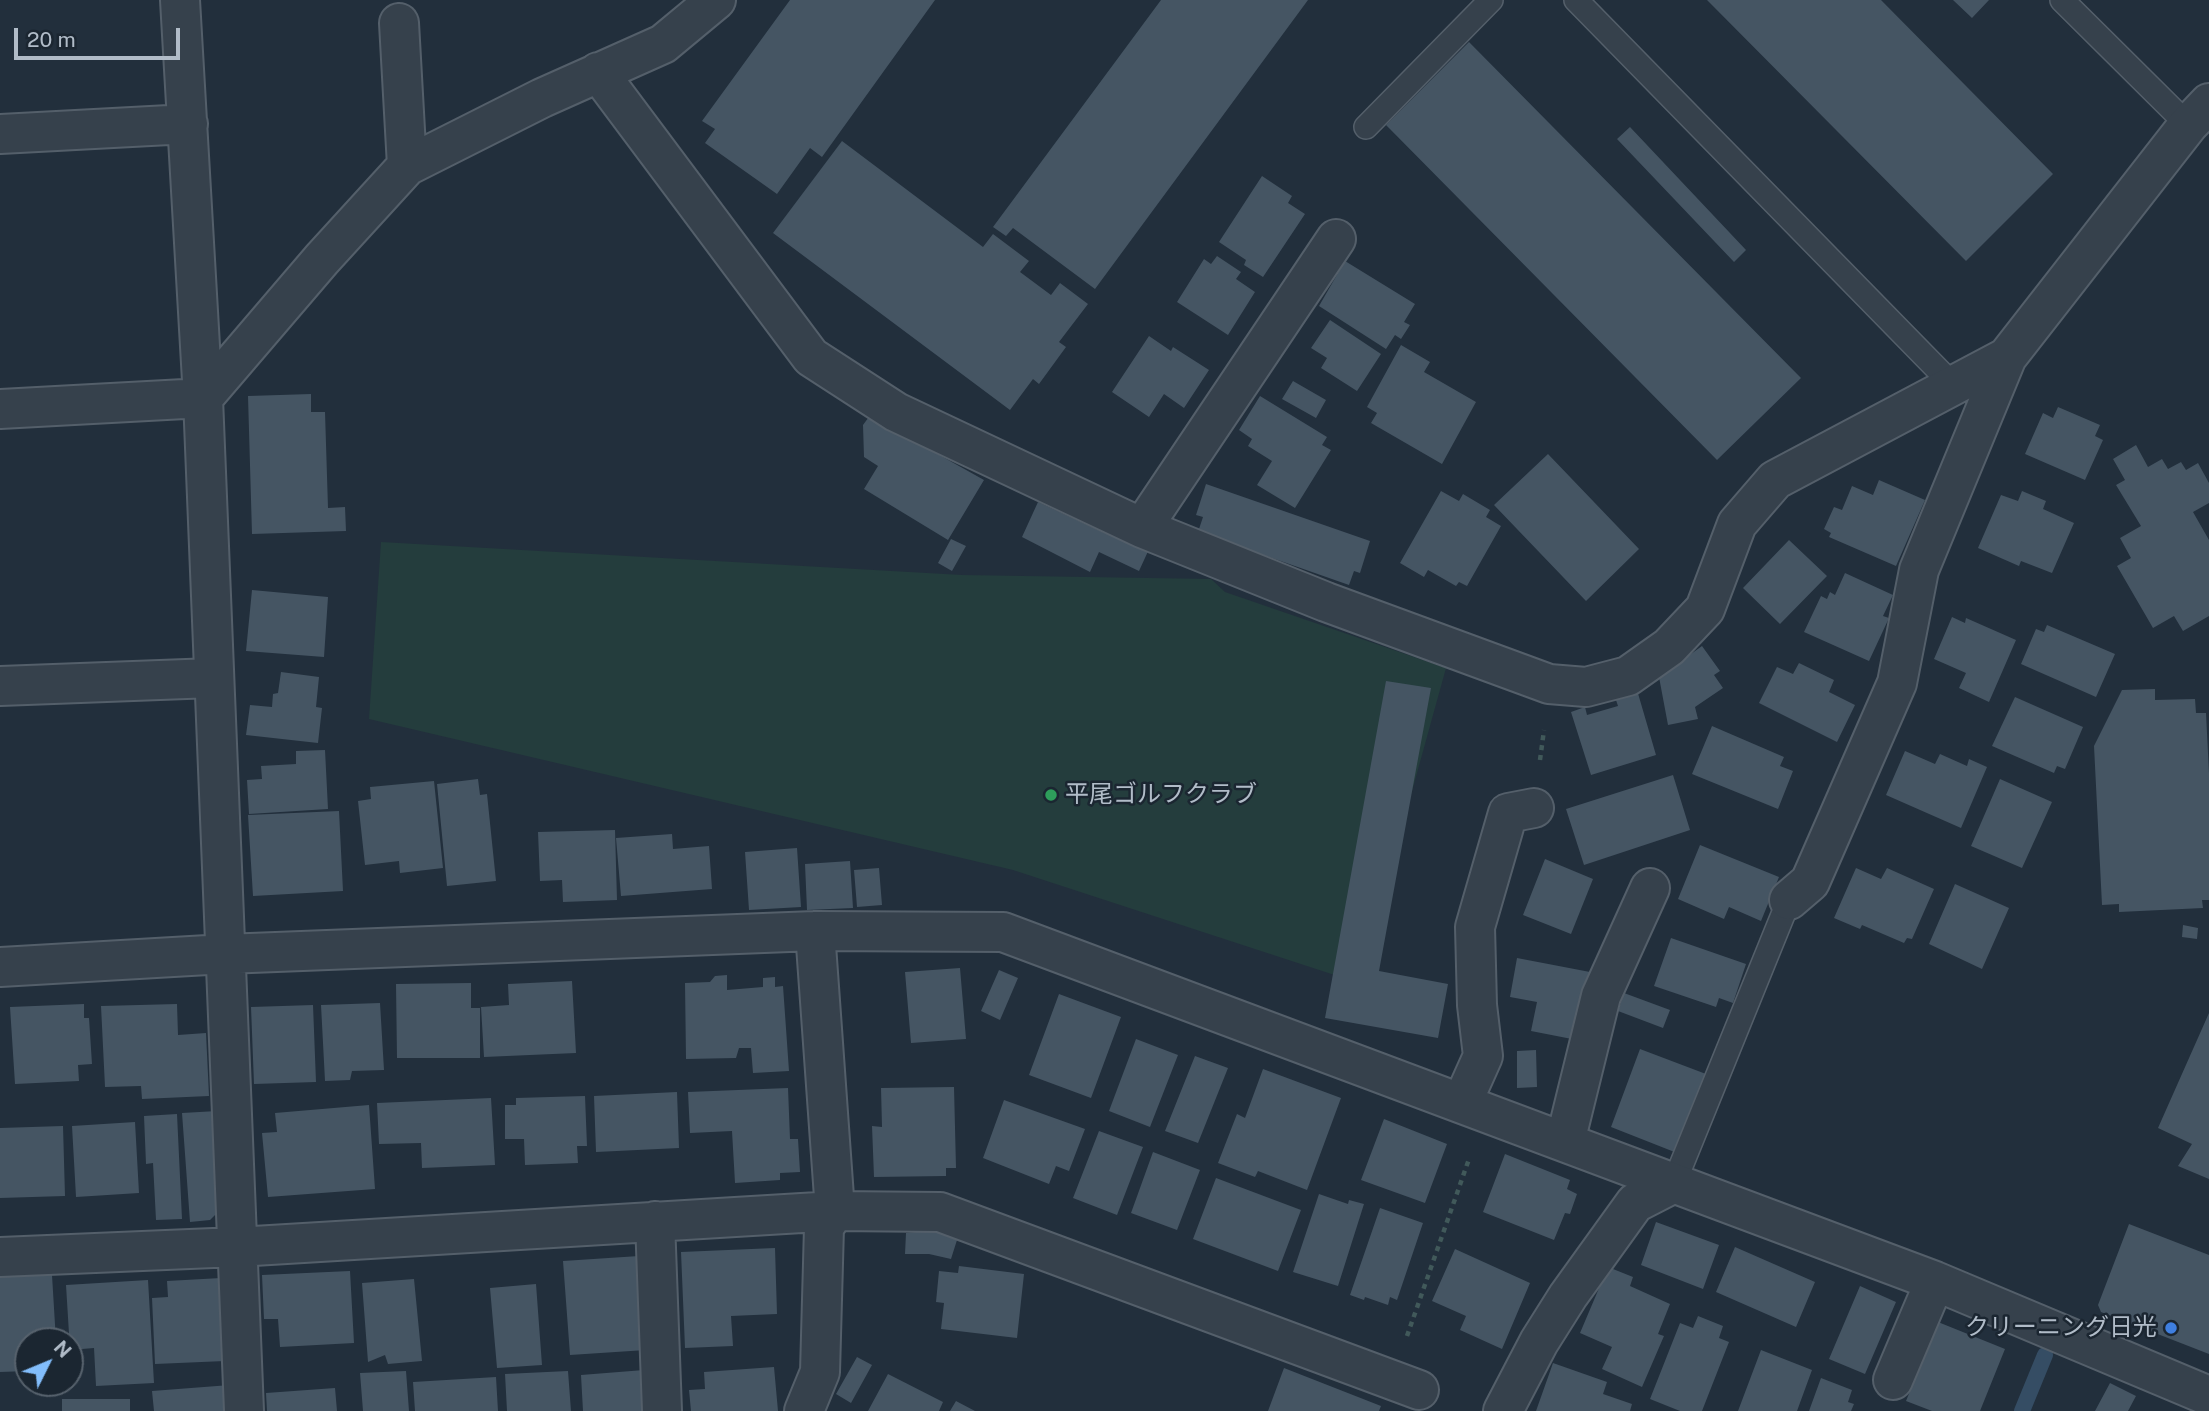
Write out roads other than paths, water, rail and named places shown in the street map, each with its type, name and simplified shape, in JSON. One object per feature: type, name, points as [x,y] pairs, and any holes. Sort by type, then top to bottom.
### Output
[{"type":"street","points":[[180,0],[202,398],[244,1411]]},
{"type":"street","points":[[0,409],[202,398],[322,259],[407,166],[598,72],[663,44],[716,0]]},
{"type":"street","points":[[399,23],[407,166]]},
{"type":"street","points":[[598,72],[811,357],[896,412],[1142,528],[1326,602],[1549,684],[1586,687],[1628,676],[1669,647],[1704,609],[1737,524],[1775,480],[2007,357]]},
{"type":"street","points":[[1789,900],[1810,882],[1897,683],[1919,570],[2007,357],[2198,114]]},
{"type":"street","points":[[0,134],[188,124]]},
{"type":"street","points":[[1142,528],[1336,239]]},
{"type":"street","points":[[0,686],[213,678]]},
{"type":"street","points":[[1474,1108],[1483,1056],[1477,1005],[1475,927],[1508,813],[1534,808]]},
{"type":"street","points":[[1565,1142],[1601,996],[1650,888]]},
{"type":"street","points":[[804,1411],[820,1372],[824,1227],[835,1211],[815,931]]},
{"type":"street","points":[[0,967],[225,954],[815,931],[1003,932],[1936,1281],[2209,1396]]},
{"type":"street","points":[[1503,1411],[1539,1342],[1568,1296],[1635,1203],[1674,1183]]},
{"type":"street","points":[[0,1257],[237,1247],[835,1211],[940,1213],[1405,1385]]},
{"type":"street","points":[[655,1221],[662,1411]]},
{"type":"street","points":[[1893,1380],[1936,1281]]},
{"type":"lane","points":[[1366,127],[1492,0]]},
{"type":"lane","points":[[1576,0],[1954,386]]},
{"type":"lane","points":[[2062,0],[2198,114]]},
{"type":"lane","points":[[1674,1183],[1789,900]]},
{"type":"waterway","points":[[2022,1411],[2045,1355]]},
{"type":"place","name":"平尾ゴルフクラブ","points":[[1051,795]]},
{"type":"place","name":"クリーニング日光","points":[[2171,1328]]}]
